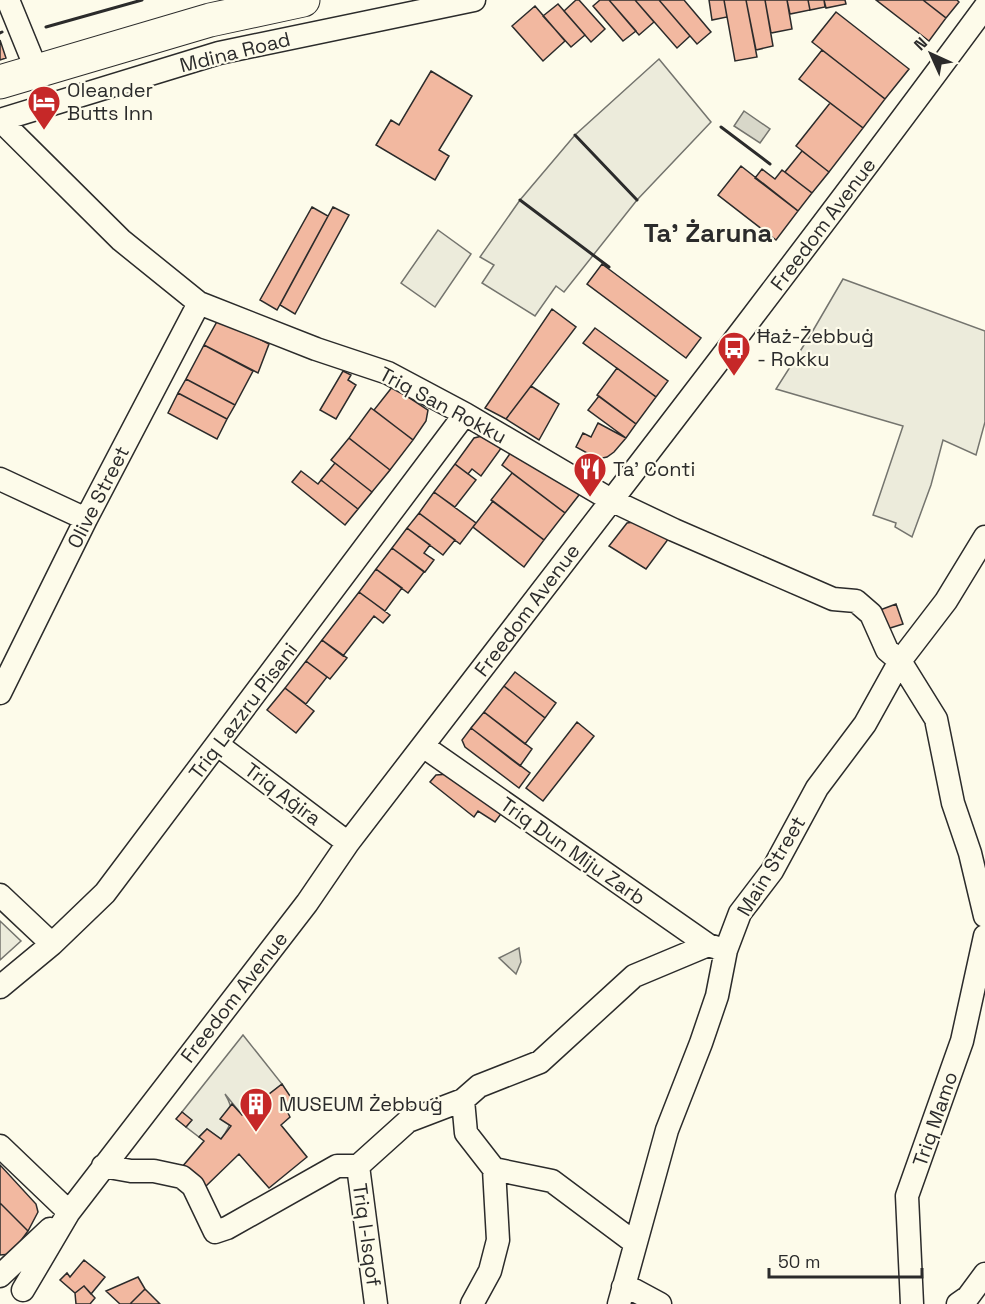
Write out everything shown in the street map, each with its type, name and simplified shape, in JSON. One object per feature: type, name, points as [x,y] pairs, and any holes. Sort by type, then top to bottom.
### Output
[{"type":"highway","name":"Mdina Road","points":[[0,82],[210,20],[303,0]]},
{"type":"street","points":[[8,0],[37,71]]},
{"type":"street","name":"Mdina Road","points":[[0,120],[219,52],[474,0]]},
{"type":"street","name":"Freedom Avenue","points":[[0,1277],[69,1212],[300,912],[348,843],[692,397],[985,7]]},
{"type":"street","name":"Triq San Rokku","points":[[0,120],[121,240],[199,303],[316,349],[388,373],[465,414],[611,500],[833,599],[856,601],[872,614],[887,650],[900,661]]},
{"type":"street","name":"Olive Street","points":[[0,693],[86,519],[199,303]]},
{"type":"street","name":"Triq Lazzru Pisani","points":[[0,987],[52,944],[105,893],[465,414]]},
{"type":"street","points":[[0,479],[86,519]]},
{"type":"street","name":"Main Street","points":[[621,1295],[667,1130],[717,996],[717,948],[772,871],[817,788],[865,724],[900,661],[946,601],[985,537]]},
{"type":"street","points":[[900,661],[936,719],[953,803],[978,848],[985,916]]},
{"type":"street","name":"Triq Aġira","points":[[218,745],[348,843]]},
{"type":"street","name":"Triq Dun Miju Zarb","points":[[423,746],[717,948]]},
{"type":"street","points":[[0,895],[52,944]]},
{"type":"street","name":"Triq Mamo","points":[[912,1304],[908,1196],[962,1041],[985,936]]},
{"type":"street","points":[[103,1166],[131,1171],[154,1171],[182,1177],[193,1186],[215,1232],[227,1228],[337,1166],[358,1166],[408,1121],[463,1100],[479,1086],[540,1062],[634,976],[717,948]]},
{"type":"street","points":[[463,1100],[466,1133],[494,1169],[498,1240],[489,1271],[472,1304]]},
{"type":"street","points":[[0,1146],[69,1212]]},
{"type":"street","name":"Triq l-Isqof","points":[[358,1166],[376,1304]]},
{"type":"street","points":[[494,1169],[552,1181],[635,1243]]},
{"type":"street","name":"Freedom Avenue","points":[[26,1300],[69,1212]]},
{"type":"street","points":[[958,1304],[968,1297],[985,1274]]},
{"type":"street","points":[[0,1277],[18,1280],[26,1300]]},
{"type":"street","points":[[621,1295],[634,1290],[660,1304]]},
{"type":"shaded area","points":[[659,59],[711,122],[637,200],[564,292],[556,286],[535,316],[482,283],[494,265],[480,257],[520,200],[575,135]]},
{"type":"shaded area","points":[[744,111],[770,129],[760,143],[734,126]]},
{"type":"shaded area","points":[[438,230],[471,254],[435,307],[401,283]]},
{"type":"shaded area","points":[[843,279],[985,331],[985,422],[976,455],[943,440],[931,485],[912,537],[895,527],[896,523],[873,515],[903,426],[776,389]]},
{"type":"shaded area","points":[[0,921],[21,941],[0,960]]},
{"type":"shaded area","points":[[519,948],[521,962],[516,974],[499,958]]},
{"type":"shaded area","points":[[243,1035],[282,1084],[242,1115],[225,1094],[231,1106],[232,1117],[225,1133],[221,1139],[207,1129],[199,1137],[186,1127],[191,1120],[182,1112]]},
{"type":"building","points":[[579,0],[605,29],[591,42],[564,11]]},
{"type":"building","points":[[600,0],[609,0],[636,31],[623,41],[593,6]]},
{"type":"building","points":[[609,0],[635,0],[654,22],[639,35]]},
{"type":"building","points":[[635,0],[659,0],[690,36],[677,48]]},
{"type":"building","points":[[659,0],[684,0],[711,32],[697,44]]},
{"type":"building","points":[[709,0],[724,0],[727,17],[712,20]]},
{"type":"building","points":[[724,0],[746,0],[757,57],[735,61]]},
{"type":"building","points":[[746,0],[765,0],[773,46],[756,50]]},
{"type":"building","points":[[765,0],[787,0],[792,29],[771,33]]},
{"type":"building","points":[[787,0],[808,0],[810,10],[790,14]]},
{"type":"building","points":[[808,0],[824,0],[825,7],[810,10]]},
{"type":"building","points":[[824,0],[845,0],[846,4],[826,8]]},
{"type":"building","points":[[876,0],[923,0],[946,18],[929,41]]},
{"type":"building","points":[[923,0],[957,0],[959,2],[946,18]]},
{"type":"building","points":[[558,4],[585,35],[571,47],[543,16]]},
{"type":"building","points":[[535,6],[565,41],[543,61],[512,26]]},
{"type":"building","points":[[836,12],[909,69],[885,99],[812,42]]},
{"type":"building","points":[[0,40],[6,58],[0,60]]},
{"type":"building","points":[[822,50],[885,99],[863,128],[799,79]]},
{"type":"building","points":[[431,71],[472,96],[439,150],[449,156],[435,180],[376,145],[391,120],[399,125]]},
{"type":"building","points":[[830,103],[863,128],[829,172],[796,146]]},
{"type":"building","points":[[802,151],[829,172],[812,193],[785,172]]},
{"type":"building","points":[[741,166],[798,211],[776,240],[718,195]]},
{"type":"building","points":[[762,169],[775,179],[782,170],[812,193],[798,211],[755,178]]},
{"type":"building","points":[[312,207],[328,216],[277,310],[260,300]]},
{"type":"building","points":[[333,207],[349,215],[295,314],[280,305]]},
{"type":"building","points":[[602,264],[701,338],[686,358],[587,284]]},
{"type":"building","points":[[552,309],[576,327],[506,419],[485,408]]},
{"type":"building","points":[[219,318],[269,344],[258,373],[204,345]]},
{"type":"building","points":[[595,328],[668,381],[656,397],[583,343]]},
{"type":"building","points":[[204,345],[253,371],[235,405],[186,379]]},
{"type":"building","points":[[617,368],[656,397],[636,424],[597,395]]},
{"type":"building","points":[[343,371],[351,375],[348,380],[356,385],[336,419],[320,410]]},
{"type":"building","points":[[186,379],[235,405],[227,419],[178,393]]},
{"type":"building","points":[[393,386],[410,393],[408,397],[428,410],[426,421],[413,440],[374,410]]},
{"type":"building","points":[[531,386],[559,404],[539,440],[506,419]]},
{"type":"building","points":[[178,393],[227,419],[217,439],[168,413]]},
{"type":"building","points":[[599,396],[636,424],[626,438],[588,410]]},
{"type":"building","points":[[371,408],[413,440],[390,470],[349,438]]},
{"type":"building","points":[[598,423],[626,438],[614,452],[598,459],[576,447],[583,433],[591,437]]},
{"type":"building","points":[[486,435],[502,447],[481,476],[472,469],[468,474],[455,464],[474,438]]},
{"type":"building","points":[[349,438],[390,470],[372,492],[331,460]]},
{"type":"building","points":[[514,448],[578,488],[579,495],[565,513],[502,465]]},
{"type":"building","points":[[335,463],[372,492],[358,509],[321,480]]},
{"type":"building","points":[[455,464],[476,480],[455,507],[434,492]]},
{"type":"building","points":[[301,471],[318,484],[321,480],[358,509],[345,525],[292,482]]},
{"type":"building","points":[[512,473],[565,513],[544,540],[491,500]]},
{"type":"building","points":[[434,492],[476,523],[460,544],[419,513]]},
{"type":"building","points":[[493,501],[544,540],[524,567],[473,527]]},
{"type":"building","points":[[419,513],[455,540],[443,555],[407,528]]},
{"type":"building","points":[[641,521],[669,538],[646,569],[609,546],[627,523]]},
{"type":"building","points":[[407,528],[430,545],[424,553],[434,560],[425,572],[392,548]]},
{"type":"building","points":[[392,548],[424,572],[408,593],[376,569]]},
{"type":"building","points":[[376,569],[402,588],[385,611],[359,592]]},
{"type":"building","points":[[359,592],[390,615],[383,623],[374,616],[343,656],[322,640]]},
{"type":"building","points":[[896,604],[903,624],[887,629],[880,610]]},
{"type":"building","points":[[322,640],[347,658],[330,679],[306,661]]},
{"type":"building","points":[[306,661],[327,677],[306,704],[285,688]]},
{"type":"building","points":[[515,672],[556,703],[545,718],[504,686]]},
{"type":"building","points":[[504,686],[545,718],[525,744],[484,712]]},
{"type":"building","points":[[285,688],[314,711],[296,733],[267,710]]},
{"type":"building","points":[[484,712],[532,749],[520,766],[471,728]]},
{"type":"building","points":[[577,722],[594,736],[543,801],[526,788]]},
{"type":"building","points":[[471,728],[530,773],[519,788],[465,747],[462,740]]},
{"type":"building","points":[[449,774],[503,811],[495,822],[478,811],[474,817],[430,782],[436,775]]},
{"type":"building","name":"MUSEUM Żebbuġ","points":[[282,1084],[294,1102],[286,1109],[290,1117],[281,1125],[307,1157],[269,1188],[239,1154],[205,1187],[182,1167],[204,1141],[199,1137],[207,1129],[221,1139],[231,1126],[220,1119],[232,1104],[242,1115]]},
{"type":"building","points":[[182,1112],[192,1120],[186,1127],[176,1119]]},
{"type":"building","points":[[0,1165],[36,1204],[38,1212],[28,1231],[0,1203]]},
{"type":"building","points":[[0,1203],[28,1231],[11,1254],[0,1255]]},
{"type":"building","points":[[84,1260],[105,1277],[91,1294],[84,1286],[75,1293],[60,1280],[67,1273],[70,1277]]},
{"type":"building","points":[[138,1277],[145,1289],[130,1304],[120,1304],[106,1291]]},
{"type":"building","points":[[84,1286],[95,1298],[90,1304],[76,1304],[75,1293]]},
{"type":"building","points":[[145,1289],[160,1304],[130,1304]]},
{"type":"wall","points":[[46,27],[142,0]]},
{"type":"wall","points":[[721,127],[770,164]]},
{"type":"wall","points":[[575,135],[637,200]]},
{"type":"wall","points":[[520,200],[609,267]]},
{"type":"place","name":"Oleander Butts Inn","points":[[44,131]]},
{"type":"place","name":"Ħaż-Żebbuġ - Rokku","points":[[734,377]]},
{"type":"place","name":"Ta' Conti","points":[[590,498]]},
{"type":"place","name":"MUSEUM Żebbuġ","points":[[256,1133]]},
{"type":"district","name":"Ta' Żaruna","points":[[708,233]]}]
